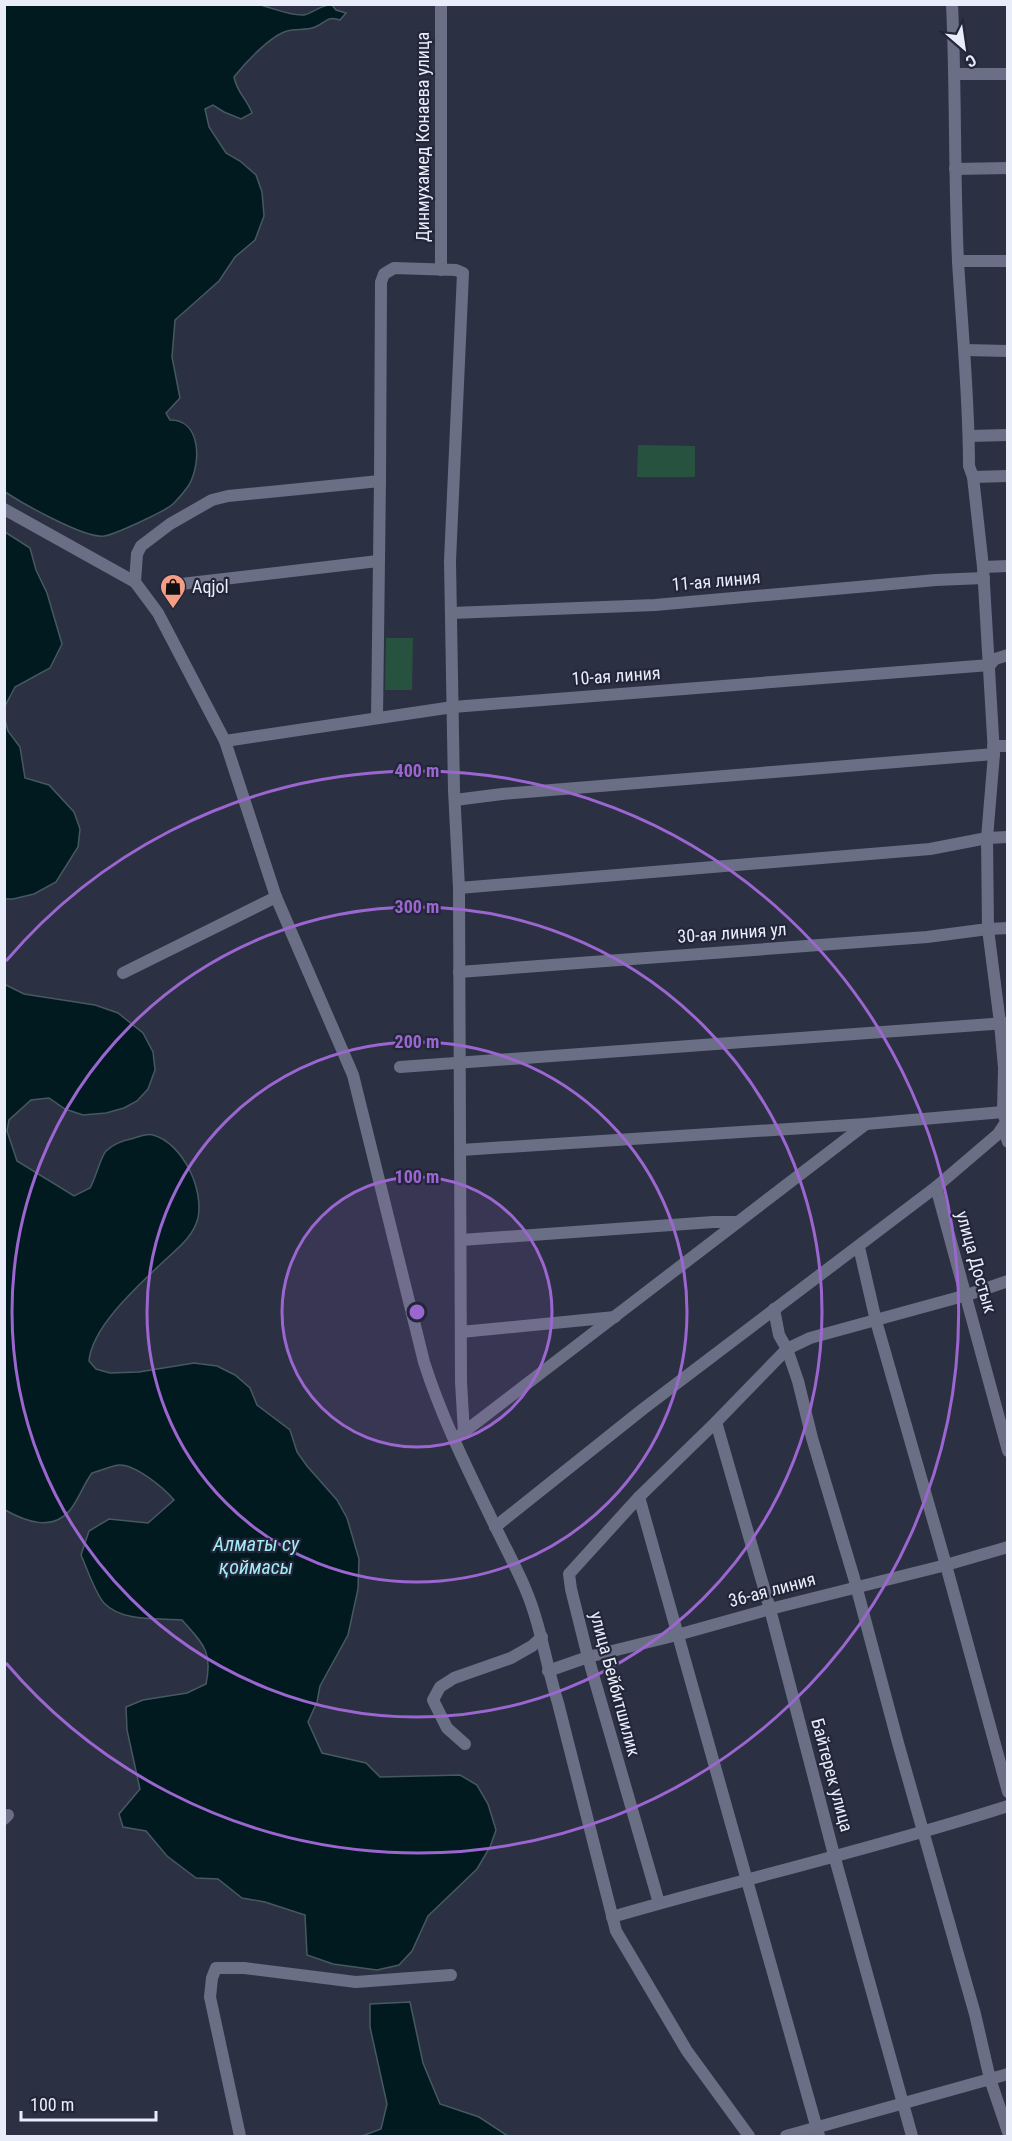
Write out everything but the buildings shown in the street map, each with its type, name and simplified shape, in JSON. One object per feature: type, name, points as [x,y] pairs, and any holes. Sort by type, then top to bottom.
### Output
[{"type":"street","name":"Динмухамед Конаева улица","points":[[441,4],[441,270]]},
{"type":"street","points":[[495,1527],[774,1309],[936,1187],[998,1134],[1006,1122],[1004,1023],[988,928],[987,838],[993,750],[990,665],[984,573],[973,477],[969,466],[965,351],[958,261],[952,4]]},
{"type":"street","points":[[955,74],[1008,74]]},
{"type":"street","points":[[955,169],[1008,168]]},
{"type":"street","points":[[958,261],[1008,261]]},
{"type":"street","points":[[376,718],[381,282],[384,274],[394,268],[463,273],[450,561],[454,800],[459,888],[461,1332],[458,1436]]},
{"type":"street","points":[[965,351],[1008,351]]},
{"type":"street","points":[[969,436],[1008,435]]},
{"type":"street","points":[[973,477],[1008,476]]},
{"type":"street","points":[[135,582],[137,554],[141,546],[170,524],[212,500],[228,496],[380,481]]},
{"type":"street","points":[[4,509],[135,582],[158,613],[225,741],[276,897],[353,1075],[424,1362],[435,1397],[458,1436],[495,1527],[525,1589],[542,1637],[548,1671],[616,1931],[687,2051],[749,2136]]},
{"type":"street","points":[[181,584],[378,561]]},
{"type":"street","name":"11-ая линия","points":[[451,613],[656,604],[936,580],[984,573],[1008,566]]},
{"type":"street","name":"10-ая линия","points":[[225,741],[453,707],[990,665],[995,659],[1008,655]]},
{"type":"street","points":[[454,800],[993,750],[1008,746]]},
{"type":"street","points":[[459,888],[930,849],[987,838],[1008,837]]},
{"type":"street","points":[[123,973],[276,897]]},
{"type":"street","name":"30-ая линия ул","points":[[459,972],[927,937],[988,928],[1008,928]]},
{"type":"street","points":[[400,1067],[1004,1023]]},
{"type":"street","points":[[461,1150],[866,1124],[1004,1107]]},
{"type":"street","points":[[458,1436],[866,1124]]},
{"type":"street","points":[[1003,1127],[1008,1142]]},
{"type":"street","name":"улица Достык","points":[[936,1187],[1008,1451]]},
{"type":"street","points":[[461,1240],[738,1222]]},
{"type":"street","points":[[859,1247],[876,1321],[1008,1792]]},
{"type":"street","points":[[818,2132],[639,1497],[787,1349],[810,1338],[967,1295],[1008,1281]]},
{"type":"street","points":[[774,1309],[779,1335],[787,1349],[798,1381],[812,1438],[854,1578],[975,2014],[990,2079],[1008,2132]]},
{"type":"street","points":[[461,1332],[615,1317]]},
{"type":"street","name":"Байтерек улица","points":[[716,1422],[770,1609],[901,2104],[912,2136]]},
{"type":"street","name":"улица Бейбитшилик","points":[[639,1497],[569,1574],[588,1657],[659,1903]]},
{"type":"street","name":"36-ая линия","points":[[548,1671],[588,1657],[946,1566],[1008,1548]]},
{"type":"street","points":[[465,1744],[447,1728],[433,1700],[440,1687],[454,1678],[510,1658],[532,1646],[542,1637]]},
{"type":"street","points":[[612,1917],[834,1855],[923,1833],[1008,1806]]},
{"type":"street","points":[[240,2136],[210,1997],[212,1978],[216,1968],[244,1968],[356,1982],[451,1975]]},
{"type":"street","points":[[786,2136],[818,2132],[901,2104],[1008,2074]]},
{"type":"green space","points":[[638,445],[695,446],[695,477],[637,477]]},
{"type":"green space","points":[[386,638],[413,638],[412,690],[385,690]]},
{"type":"water","points":[[5,5],[260,5],[287,13],[304,15],[332,5],[336,10],[346,13],[340,20],[329,19],[312,28],[290,30],[280,34],[258,51],[234,77],[252,113],[241,119],[213,105],[205,109],[209,127],[226,153],[240,161],[256,175],[262,192],[264,216],[255,240],[235,257],[219,281],[175,320],[172,357],[180,398],[166,413],[170,420],[188,427],[193,435],[197,455],[193,476],[174,503],[152,516],[104,536],[83,532],[5,492]]},
{"type":"water","points":[[5,532],[30,548],[36,570],[47,593],[62,644],[50,668],[15,687],[5,706]]},
{"type":"water","points":[[4,716],[8,731],[20,747],[25,778],[49,785],[74,812],[80,829],[78,847],[56,882],[34,894],[13,899],[4,899]]},
{"type":"water","name":"Алматы су қоймасы","points":[[4,984],[24,994],[95,1005],[118,1013],[143,1033],[153,1052],[155,1070],[148,1089],[137,1101],[124,1108],[106,1113],[83,1115],[65,1109],[49,1098],[31,1100],[9,1120],[7,1131],[17,1161],[74,1196],[90,1188],[108,1149],[125,1140],[151,1135],[164,1140],[182,1157],[189,1168],[198,1194],[198,1218],[193,1231],[119,1306],[99,1334],[89,1361],[96,1369],[110,1373],[139,1372],[194,1363],[217,1366],[235,1375],[250,1388],[257,1405],[290,1430],[297,1452],[337,1500],[347,1518],[359,1559],[358,1589],[348,1635],[320,1686],[317,1702],[308,1722],[322,1753],[366,1763],[380,1777],[460,1775],[477,1785],[488,1804],[496,1830],[490,1847],[477,1869],[428,1916],[412,1951],[399,1965],[377,1970],[333,1964],[307,1955],[305,1915],[265,1902],[242,1898],[218,1879],[196,1878],[167,1856],[146,1831],[123,1827],[119,1814],[140,1789],[127,1730],[126,1707],[143,1700],[187,1693],[206,1684],[208,1663],[201,1642],[182,1620],[130,1616],[111,1609],[104,1603],[94,1587],[81,1555],[89,1531],[109,1519],[148,1523],[174,1500],[156,1483],[133,1468],[119,1465],[92,1473],[70,1510],[55,1521],[47,1523],[30,1521],[5,1510]]},
{"type":"water","points":[[410,2002],[423,2063],[440,2104],[479,2117],[508,2136],[362,2136],[381,2129],[387,2104],[370,2027],[370,2004]]},
{"type":"place","name":"Aqjol","points":[[173,610]]}]
